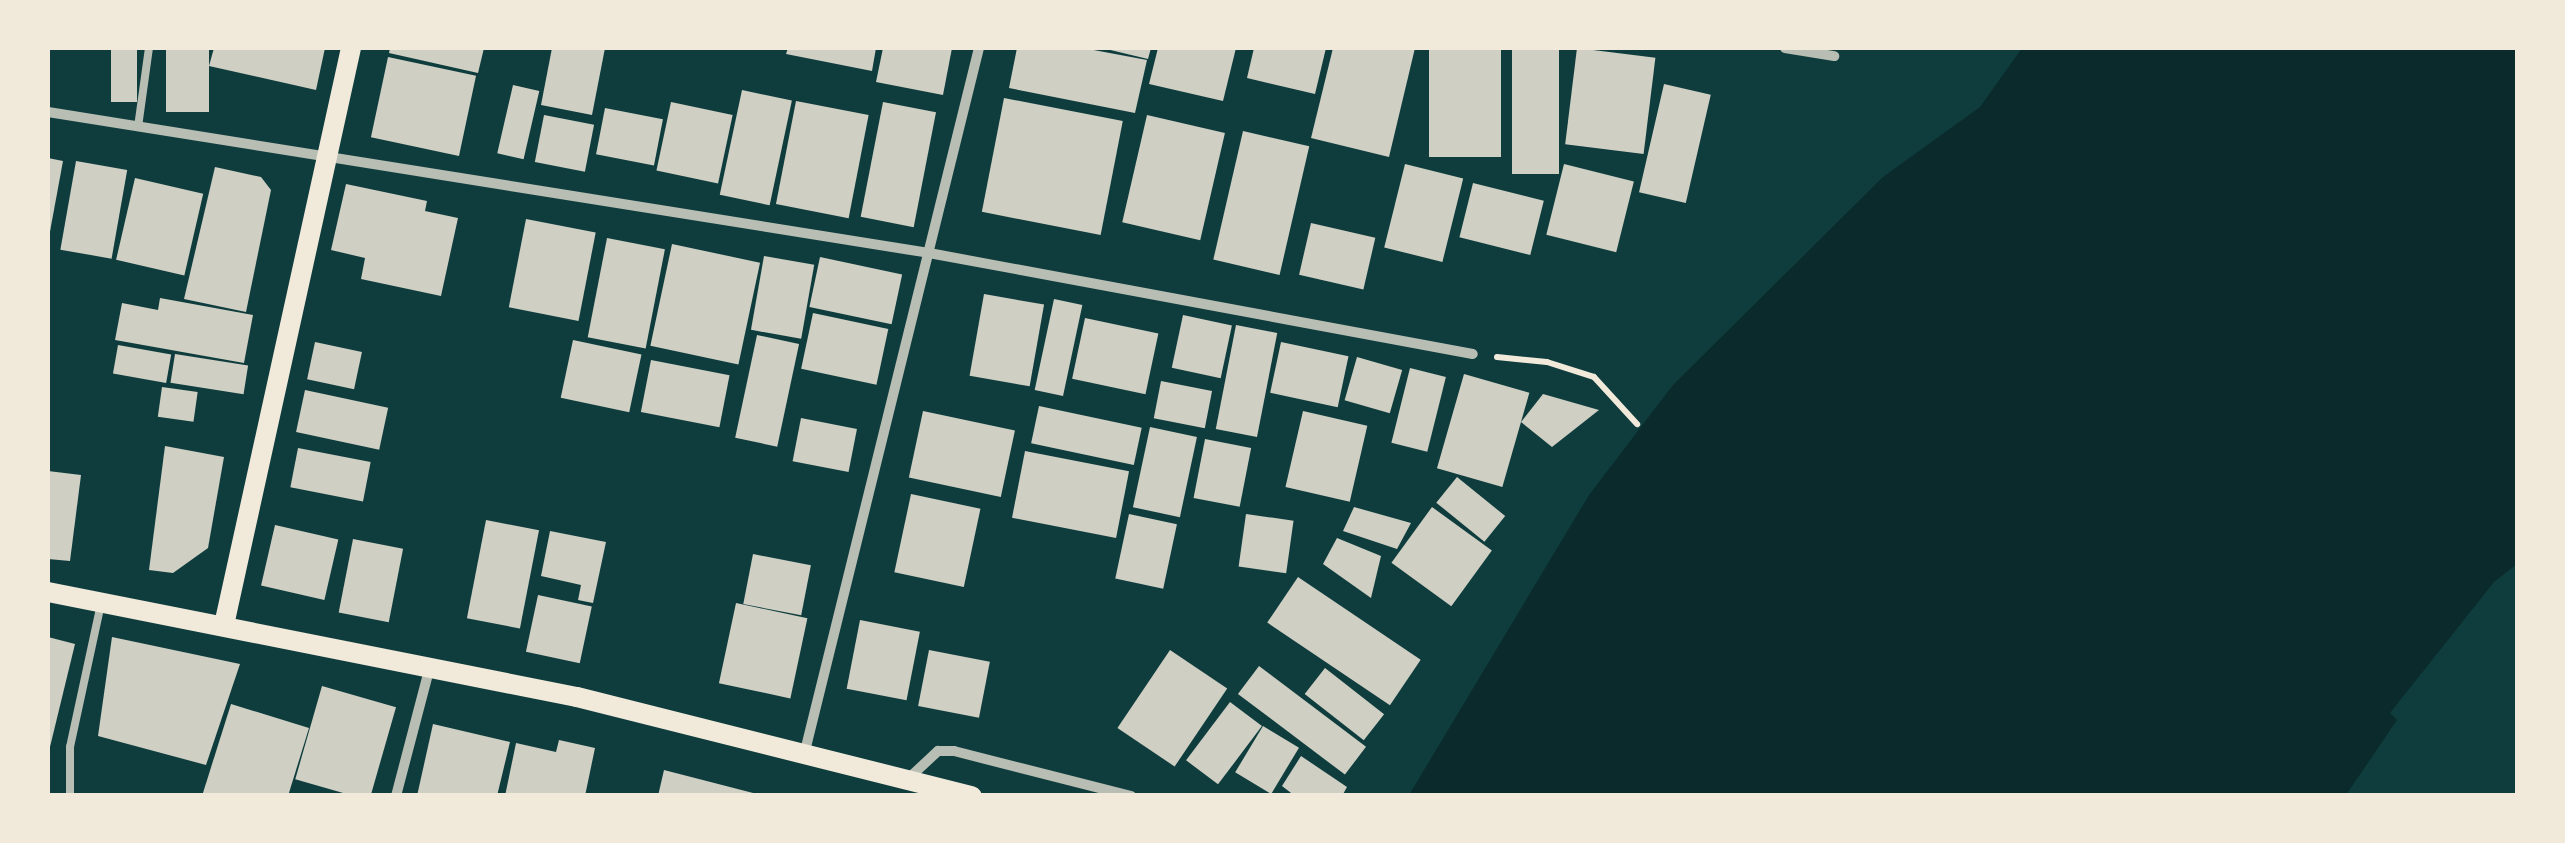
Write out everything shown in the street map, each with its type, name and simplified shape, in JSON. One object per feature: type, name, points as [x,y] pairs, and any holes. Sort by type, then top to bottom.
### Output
[{"type":"main road","points":[[224,625],[322,158],[351,48]]},
{"type":"main road","points":[[48,592],[102,599],[430,665],[805,750],[972,796]]},
{"type":"street","points":[[805,750],[980,48]]},
{"type":"street","points":[[1785,48],[1834,56]]},
{"type":"street","points":[[48,112],[929,254],[1472,354]]},
{"type":"street","points":[[396,796],[430,665]]},
{"type":"street","points":[[909,778],[938,751],[954,751],[1131,796]]},
{"type":"lane","points":[[138,128],[149,48]]},
{"type":"lane","points":[[70,796],[70,747],[102,599]]},
{"type":"path","points":[[1472,354],[1547,362],[1594,377],[1638,424]]},
{"type":"water","points":[[2022,48],[2517,48],[2517,564],[2494,582],[2390,713],[2397,720],[2346,795],[1409,795],[1589,495],[1673,385],[1883,177],[1980,107]]},
{"type":"building","points":[[111,48],[137,48],[137,102],[111,102]]},
{"type":"building","points":[[166,48],[209,48],[209,112],[166,112]]},
{"type":"building","points":[[214,48],[325,48],[316,90],[209,66]]},
{"type":"building","points":[[390,48],[484,48],[478,73],[389,53]]},
{"type":"building","points":[[552,48],[605,48],[592,115],[541,105]]},
{"type":"building","points":[[788,48],[876,48],[872,71],[786,54]]},
{"type":"building","points":[[883,48],[952,48],[943,95],[876,82]]},
{"type":"building","points":[[1017,48],[1083,48],[1147,60],[1135,113],[1009,88]]},
{"type":"building","points":[[1102,48],[1151,48],[1148,59]]},
{"type":"building","points":[[1158,48],[1236,48],[1223,101],[1149,84]]},
{"type":"building","points":[[1254,48],[1326,48],[1315,94],[1247,78]]},
{"type":"building","points":[[1333,48],[1415,48],[1389,157],[1311,138]]},
{"type":"building","points":[[1429,48],[1501,48],[1501,157],[1429,157]]},
{"type":"building","points":[[1512,48],[1559,48],[1559,174],[1512,174]]},
{"type":"building","points":[[1577,48],[1655,58],[1644,154],[1565,144]]},
{"type":"building","points":[[388,57],[476,76],[459,156],[371,137]]},
{"type":"building","points":[[1664,84],[1711,95],[1686,203],[1639,192]]},
{"type":"building","points":[[513,85],[539,91],[524,159],[497,153]]},
{"type":"building","points":[[742,90],[792,101],[770,205],[720,195]]},
{"type":"building","points":[[1004,98],[1123,121],[1101,235],[982,212]]},
{"type":"building","points":[[796,101],[869,115],[849,218],[776,204]]},
{"type":"building","points":[[671,102],[733,115],[718,184],[656,170]]},
{"type":"building","points":[[883,102],[936,112],[914,227],[861,217]]},
{"type":"building","points":[[605,108],[663,119],[654,165],[596,154]]},
{"type":"building","points":[[544,115],[594,125],[585,172],[535,162]]},
{"type":"building","points":[[1147,115],[1225,133],[1200,240],[1122,222]]},
{"type":"building","points":[[1243,131],[1309,146],[1280,275],[1213,260]]},
{"type":"building","points":[[48,158],[63,161],[49,237],[48,237]]},
{"type":"building","points":[[76,161],[127,170],[112,259],[60,250]]},
{"type":"building","points":[[1405,164],[1463,179],[1442,262],[1384,247]]},
{"type":"building","points":[[1564,164],[1634,181],[1616,252],[1546,235]]},
{"type":"building","points":[[215,167],[261,177],[271,190],[246,312],[184,299]]},
{"type":"building","points":[[135,178],[203,194],[184,276],[116,260]]},
{"type":"building","points":[[1473,183],[1544,201],[1530,255],[1459,237]]},
{"type":"building","points":[[346,184],[427,201],[425,211],[458,218],[441,296],[361,279],[365,258],[331,250]]},
{"type":"building","points":[[526,219],[596,233],[579,321],[509,307]]},
{"type":"building","points":[[1311,223],[1375,238],[1363,289],[1299,275]]},
{"type":"building","points":[[607,238],[665,249],[646,348],[588,337]]},
{"type":"building","points":[[672,244],[760,263],[738,364],[650,346]]},
{"type":"building","points":[[764,256],[814,265],[801,339],[751,330]]},
{"type":"building","points":[[820,257],[902,274],[892,324],[809,307]]},
{"type":"building","points":[[984,294],[1044,305],[1030,386],[970,376]]},
{"type":"building","points":[[160,298],[253,315],[244,363],[115,340],[122,303],[158,310]]},
{"type":"building","points":[[1054,299],[1082,305],[1063,396],[1035,390]]},
{"type":"building","points":[[813,313],[888,329],[876,385],[801,369]]},
{"type":"building","points":[[1183,315],[1232,325],[1221,378],[1172,368]]},
{"type":"building","points":[[1085,318],[1158,334],[1145,394],[1072,379]]},
{"type":"building","points":[[1236,325],[1277,333],[1257,437],[1216,429]]},
{"type":"building","points":[[757,335],[799,344],[777,447],[735,438]]},
{"type":"building","points":[[573,340],[641,355],[629,412],[561,398]]},
{"type":"building","points":[[315,342],[362,352],[354,389],[307,379]]},
{"type":"building","points":[[1281,342],[1348,356],[1338,407],[1270,393]]},
{"type":"building","points":[[118,345],[171,354],[166,383],[113,374]]},
{"type":"building","points":[[175,354],[248,366],[244,394],[170,383]]},
{"type":"building","points":[[1357,357],[1402,370],[1390,413],[1345,400]]},
{"type":"building","points":[[651,360],[730,375],[719,427],[641,412]]},
{"type":"building","points":[[1410,368],[1446,377],[1427,452],[1391,443]]},
{"type":"building","points":[[1464,374],[1529,393],[1502,487],[1437,468]]},
{"type":"building","points":[[1161,381],[1212,391],[1205,428],[1154,418]]},
{"type":"building","points":[[162,387],[198,392],[193,422],[158,417]]},
{"type":"building","points":[[305,390],[388,408],[379,450],[296,432]]},
{"type":"building","points":[[1543,394],[1599,410],[1552,447],[1521,422]]},
{"type":"building","points":[[1039,406],[1142,428],[1134,465],[1031,443]]},
{"type":"building","points":[[923,411],[1015,431],[1001,497],[909,478]]},
{"type":"building","points":[[1303,411],[1367,426],[1350,502],[1285,487]]},
{"type":"building","points":[[801,418],[857,429],[849,472],[793,461]]},
{"type":"building","points":[[1150,427],[1197,437],[1180,517],[1133,507]]},
{"type":"building","points":[[1205,439],[1251,448],[1240,507],[1194,498]]},
{"type":"building","points":[[165,446],[224,457],[208,548],[173,573],[149,570]]},
{"type":"building","points":[[298,448],[371,462],[363,501],[290,487]]},
{"type":"building","points":[[1025,451],[1129,471],[1116,538],[1012,518]]},
{"type":"building","points":[[48,471],[81,475],[70,561],[48,559]]},
{"type":"building","points":[[1457,477],[1505,516],[1484,542],[1436,503]]},
{"type":"building","points":[[911,494],[980,509],[964,587],[894,572]]},
{"type":"building","points":[[1354,507],[1411,523],[1397,549],[1343,531]]},
{"type":"building","points":[[1432,507],[1492,550],[1451,606],[1391,563]]},
{"type":"building","points":[[1129,514],[1177,524],[1163,589],[1115,579]]},
{"type":"building","points":[[1246,514],[1294,521],[1286,573],[1239,566]]},
{"type":"building","points":[[486,520],[539,530],[520,628],[467,618]]},
{"type":"building","points":[[275,525],[338,540],[324,600],[261,585]]},
{"type":"building","points":[[550,531],[606,542],[593,603],[578,600],[581,585],[541,576]]},
{"type":"building","points":[[1337,538],[1381,556],[1371,598],[1323,564]]},
{"type":"building","points":[[353,539],[403,549],[389,622],[339,613]]},
{"type":"building","points":[[753,554],[811,565],[801,615],[743,604]]},
{"type":"building","points":[[1298,577],[1421,660],[1390,705],[1267,623]]},
{"type":"building","points":[[538,595],[592,606],[580,663],[526,652]]},
{"type":"building","points":[[736,603],[807,618],[790,698],[719,683]]},
{"type":"building","points":[[860,620],[920,632],[907,700],[847,689]]},
{"type":"building","points":[[48,637],[75,644],[49,751],[48,751]]},
{"type":"building","points":[[112,637],[240,664],[206,765],[98,736]]},
{"type":"building","points":[[929,650],[990,662],[979,718],[918,706]]},
{"type":"building","points":[[1170,650],[1227,689],[1175,767],[1117,728]]},
{"type":"building","points":[[1259,666],[1366,747],[1345,775],[1238,694]]},
{"type":"building","points":[[1325,668],[1384,714],[1364,740],[1305,694]]},
{"type":"building","points":[[322,686],[396,707],[371,796],[354,796],[295,779]]},
{"type":"building","points":[[1230,702],[1262,726],[1218,784],[1186,760]]},
{"type":"building","points":[[231,704],[309,728],[288,796],[202,796]]},
{"type":"building","points":[[433,724],[510,742],[497,796],[417,796]]},
{"type":"building","points":[[1263,726],[1299,748],[1271,794],[1235,772]]},
{"type":"building","points":[[559,740],[595,748],[585,796],[505,796],[516,743],[556,752]]},
{"type":"building","points":[[1301,756],[1347,787],[1342,796],[1295,796],[1282,786]]},
{"type":"building","points":[[664,770],[757,794],[658,796]]}]
